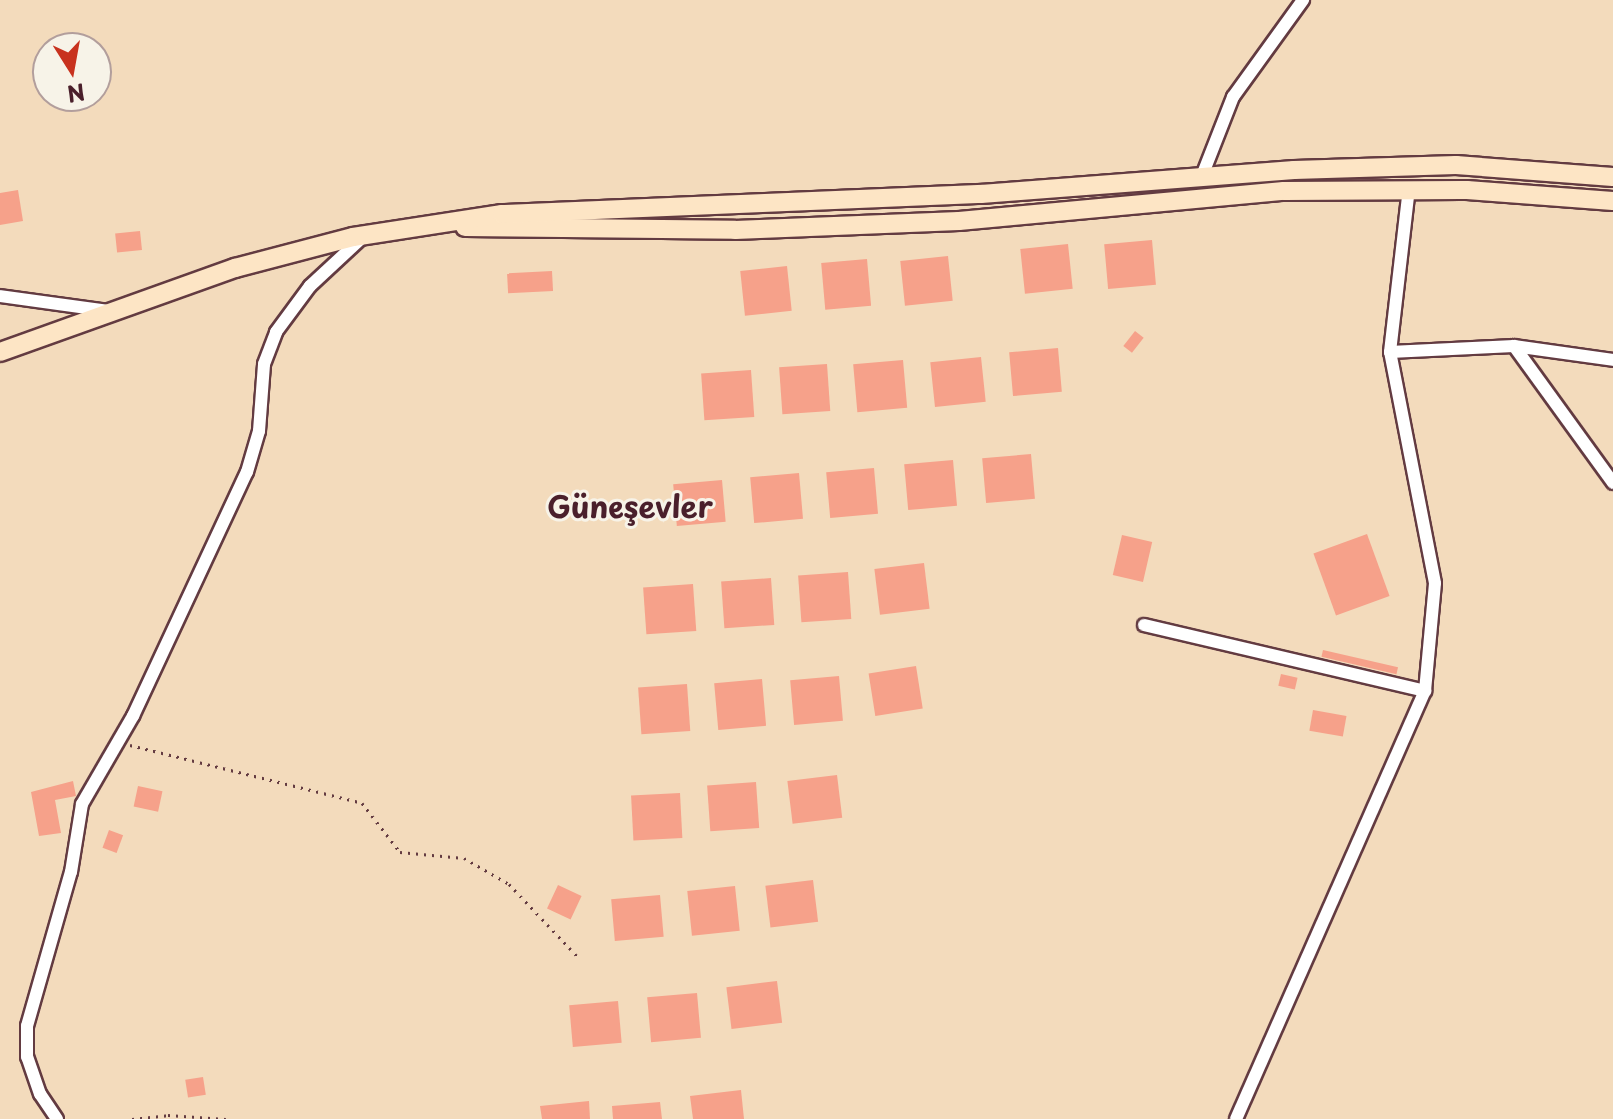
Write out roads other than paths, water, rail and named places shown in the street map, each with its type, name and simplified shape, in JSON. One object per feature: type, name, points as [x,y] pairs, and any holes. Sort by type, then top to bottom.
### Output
[{"type":"main road","points":[[0,352],[235,268],[364,236],[447,226],[502,214],[981,194],[1202,176],[1456,165],[1613,177]]},
{"type":"main road","points":[[447,226],[517,231],[735,230],[959,221],[1284,191],[1409,189],[1550,192],[1613,201]]},
{"type":"street","points":[[1202,176],[1233,97],[1303,0]]},
{"type":"street","points":[[1236,1119],[1425,691],[1435,583],[1390,352],[1409,189]]},
{"type":"street","points":[[57,1119],[40,1094],[27,1057],[27,1026],[71,872],[82,804],[118,743],[247,472],[259,431],[264,364],[276,332],[310,286],[364,236]]},
{"type":"street","points":[[0,296],[111,312]]},
{"type":"street","points":[[1390,352],[1514,346],[1613,360]]},
{"type":"street","points":[[1514,346],[1612,481]]},
{"type":"street","points":[[1144,625],[1425,691]]},
{"type":"district","name":"Güneşevler","points":[[630,506]]}]
